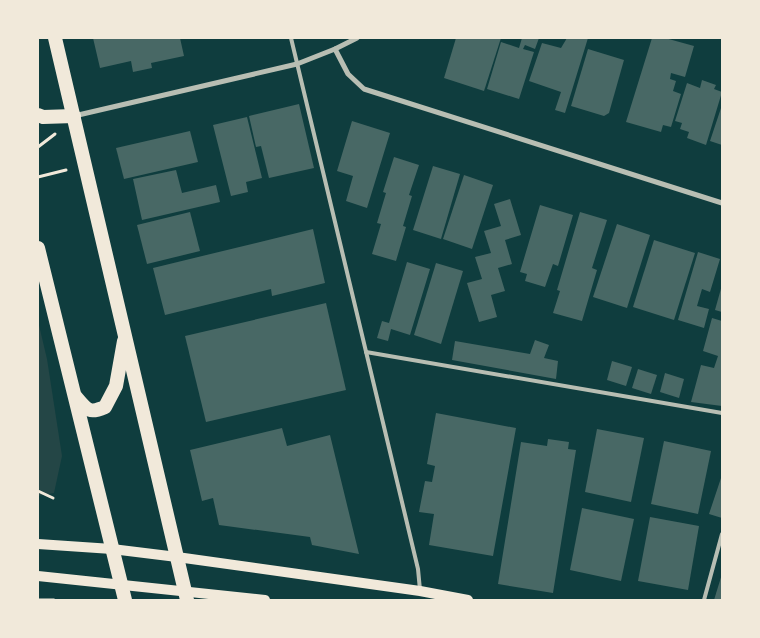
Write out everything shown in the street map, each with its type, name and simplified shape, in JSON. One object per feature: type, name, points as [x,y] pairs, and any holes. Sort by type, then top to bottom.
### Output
[{"type":"highway","points":[[55,38],[186,596]]},
{"type":"highway","points":[[38,115],[43,117],[74,116]]},
{"type":"highway","points":[[38,248],[125,600]]},
{"type":"highway","points":[[74,395],[88,410],[94,412],[106,407],[116,386],[125,335]]},
{"type":"main road","points":[[38,544],[112,549],[177,557],[420,591],[468,600]]},
{"type":"main road","points":[[38,576],[120,584],[186,596],[265,600]]},
{"type":"street","points":[[74,116],[297,64],[357,38]]},
{"type":"street","points":[[335,49],[348,74],[364,89],[722,203]]},
{"type":"lane","points":[[291,38],[418,569],[420,591]]},
{"type":"lane","points":[[366,352],[722,413]]},
{"type":"lane","points":[[704,600],[722,534]]},
{"type":"path","points":[[38,147],[58,132]]},
{"type":"path","points":[[38,177],[66,170]]},
{"type":"path","points":[[38,490],[53,498]]},
{"type":"path","points":[[38,600],[54,600]]},
{"type":"shaded area","points":[[38,321],[47,359],[62,456],[54,493],[38,496]]},
{"type":"building","points":[[93,38],[180,38],[184,56],[151,63],[152,68],[133,72],[131,61],[100,68]]},
{"type":"building","points":[[456,38],[501,38],[484,91],[444,78]]},
{"type":"building","points":[[522,38],[539,38],[535,49],[525,45],[523,49],[534,52],[519,99],[487,89],[501,42],[519,48]]},
{"type":"building","points":[[567,38],[588,38],[565,113],[555,110],[561,92],[529,81],[542,43],[561,48]]},
{"type":"building","points":[[652,38],[665,38],[694,46],[685,77],[671,73],[670,79],[676,81],[673,91],[681,94],[671,127],[663,125],[661,132],[626,122]]},
{"type":"building","points":[[588,49],[624,60],[609,113],[604,116],[571,106]]},
{"type":"building","points":[[702,80],[716,85],[714,89],[722,92],[706,145],[687,138],[689,132],[680,129],[682,123],[675,121],[687,83],[700,88]]},
{"type":"building","points":[[299,104],[314,168],[269,178],[261,146],[256,147],[249,116]]},
{"type":"building","points":[[722,105],[722,145],[710,141]]},
{"type":"building","points":[[247,117],[262,178],[246,182],[248,192],[231,196],[213,125]]},
{"type":"building","points":[[352,121],[390,133],[367,208],[346,201],[353,176],[337,171]]},
{"type":"building","points":[[190,131],[198,162],[124,179],[116,148]]},
{"type":"building","points":[[394,157],[419,165],[409,195],[412,196],[403,226],[406,227],[396,261],[372,254],[381,224],[377,223],[386,193],[383,192]]},
{"type":"building","points":[[433,166],[460,174],[441,239],[413,230]]},
{"type":"building","points":[[176,170],[182,193],[216,185],[220,202],[142,220],[133,179]]},
{"type":"building","points":[[464,175],[493,185],[472,249],[443,239]]},
{"type":"building","points":[[510,199],[521,235],[505,240],[512,264],[498,268],[505,291],[491,295],[497,317],[479,322],[467,283],[482,279],[475,257],[491,253],[484,231],[501,226],[494,204]]},
{"type":"building","points":[[540,205],[573,215],[558,266],[553,264],[545,287],[525,281],[527,274],[520,272]]},
{"type":"building","points":[[190,212],[200,251],[147,264],[137,225]]},
{"type":"building","points":[[580,212],[607,220],[592,268],[597,270],[582,321],[553,313],[560,291],[557,290]]},
{"type":"building","points":[[617,224],[650,235],[627,308],[593,297]]},
{"type":"building","points":[[313,229],[325,283],[272,296],[271,289],[165,315],[153,268]]},
{"type":"building","points":[[654,240],[695,253],[674,320],[633,307]]},
{"type":"building","points":[[698,252],[720,259],[710,292],[702,289],[697,306],[709,309],[704,328],[678,320]]},
{"type":"building","points":[[407,262],[430,269],[410,335],[391,329],[388,341],[377,338],[382,321],[389,323]]},
{"type":"building","points":[[436,263],[463,271],[441,344],[414,335]]},
{"type":"building","points":[[722,285],[722,312],[715,310]]},
{"type":"building","points":[[326,303],[346,390],[206,422],[185,336]]},
{"type":"building","points":[[712,318],[722,321],[722,406],[691,402],[701,365],[714,368],[718,356],[703,351]]},
{"type":"building","points":[[535,340],[549,345],[544,358],[558,361],[556,379],[452,360],[455,341],[530,354]]},
{"type":"building","points":[[612,361],[632,367],[626,386],[607,380]]},
{"type":"building","points":[[638,369],[657,375],[651,394],[632,388]]},
{"type":"building","points":[[665,373],[684,379],[679,398],[660,392]]},
{"type":"building","points":[[436,413],[516,428],[493,556],[429,545],[434,514],[419,512],[425,481],[432,482],[435,466],[427,464]]},
{"type":"building","points":[[282,428],[287,446],[330,435],[359,554],[312,545],[310,537],[219,525],[213,498],[202,501],[190,450]]},
{"type":"building","points":[[597,429],[644,438],[631,502],[585,492]]},
{"type":"building","points":[[548,439],[569,442],[568,449],[576,450],[553,593],[498,584],[521,442],[547,446]]},
{"type":"building","points":[[664,441],[711,451],[698,514],[651,504]]},
{"type":"building","points":[[722,475],[722,518],[709,514]]},
{"type":"building","points":[[582,508],[634,519],[621,581],[570,570]]},
{"type":"building","points":[[650,517],[699,526],[688,590],[638,581]]},
{"type":"building","points":[[722,574],[722,600],[714,600]]}]
